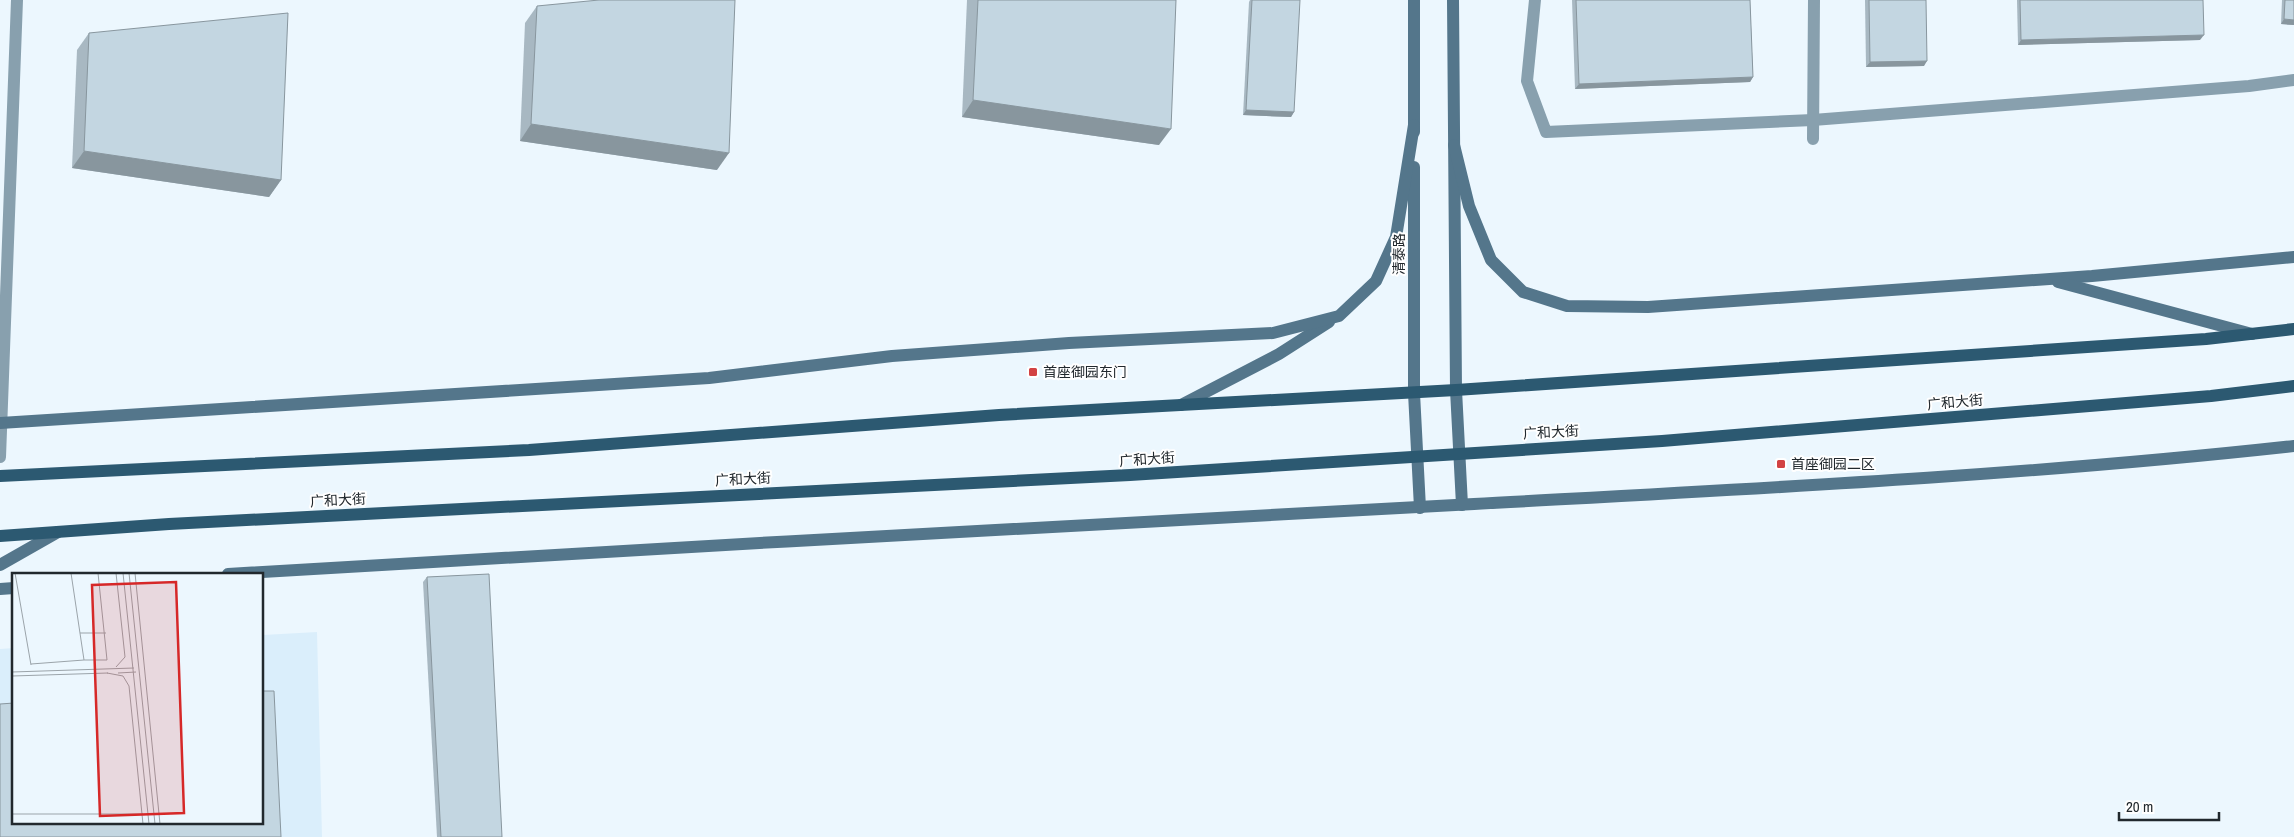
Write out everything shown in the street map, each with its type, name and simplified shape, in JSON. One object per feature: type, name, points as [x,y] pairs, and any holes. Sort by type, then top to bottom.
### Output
[{"type":"main road","points":[[0,476],[529,450],[999,416],[1414,393],[2196,340],[2294,328]]},
{"type":"main road","name":"广和大街","points":[[0,536],[208,522],[1130,475],[1672,440],[2211,396],[2294,386]]},
{"type":"street","points":[[0,456],[17,0]]},
{"type":"street","name":"清泰路","points":[[1414,0],[1414,393],[1420,508]]},
{"type":"street","points":[[1453,0],[1456,390],[1462,505]]},
{"type":"street","points":[[1536,0],[1527,81],[1546,132],[1813,120],[2248,86],[2294,80]]},
{"type":"street","points":[[1813,139],[1814,0]]},
{"type":"street","points":[[1179,406],[1279,354],[1339,316],[1376,281],[1396,238],[1414,125]]},
{"type":"street","points":[[1454,145],[1469,206],[1491,260],[1523,292],[1567,306],[1648,307],[2049,280],[2294,257]]},
{"type":"street","points":[[2049,280],[2252,334]]},
{"type":"street","points":[[1,423],[708,378],[892,356],[1069,343],[1273,333],[1339,316]]},
{"type":"street","points":[[244,573],[1420,508],[2010,473],[2294,446]]},
{"type":"street","points":[[0,565],[58,532]]},
{"type":"shaded area","points":[[317,632],[322,837],[0,837],[0,649],[12,648],[12,824],[264,824],[264,635]]},
{"type":"building","points":[[599,0],[735,0],[729,153],[531,124],[537,6]]},
{"type":"building","points":[[978,0],[1176,0],[1171,129],[973,100]]},
{"type":"building","points":[[1252,0],[1300,0],[1294,112],[1246,110]]},
{"type":"building","points":[[1576,0],[1750,0],[1753,77],[1579,84]]},
{"type":"building","points":[[1869,0],[1926,0],[1927,61],[1870,62]]},
{"type":"building","points":[[2020,0],[2203,0],[2204,35],[2021,40]]},
{"type":"building","points":[[2285,0],[2294,0],[2294,20],[2284,19]]},
{"type":"building","points":[[288,13],[281,180],[84,151],[89,33]]},
{"type":"building","points":[[489,574],[502,837],[441,837],[427,577]]},
{"type":"building","points":[[264,691],[274,691],[281,837],[0,837],[0,704],[12,703],[12,824],[264,824]]},
{"type":"place","name":"首座御园东门","points":[[1033,372]]},
{"type":"place","name":"首座御园二区","points":[[1781,464]]}]
